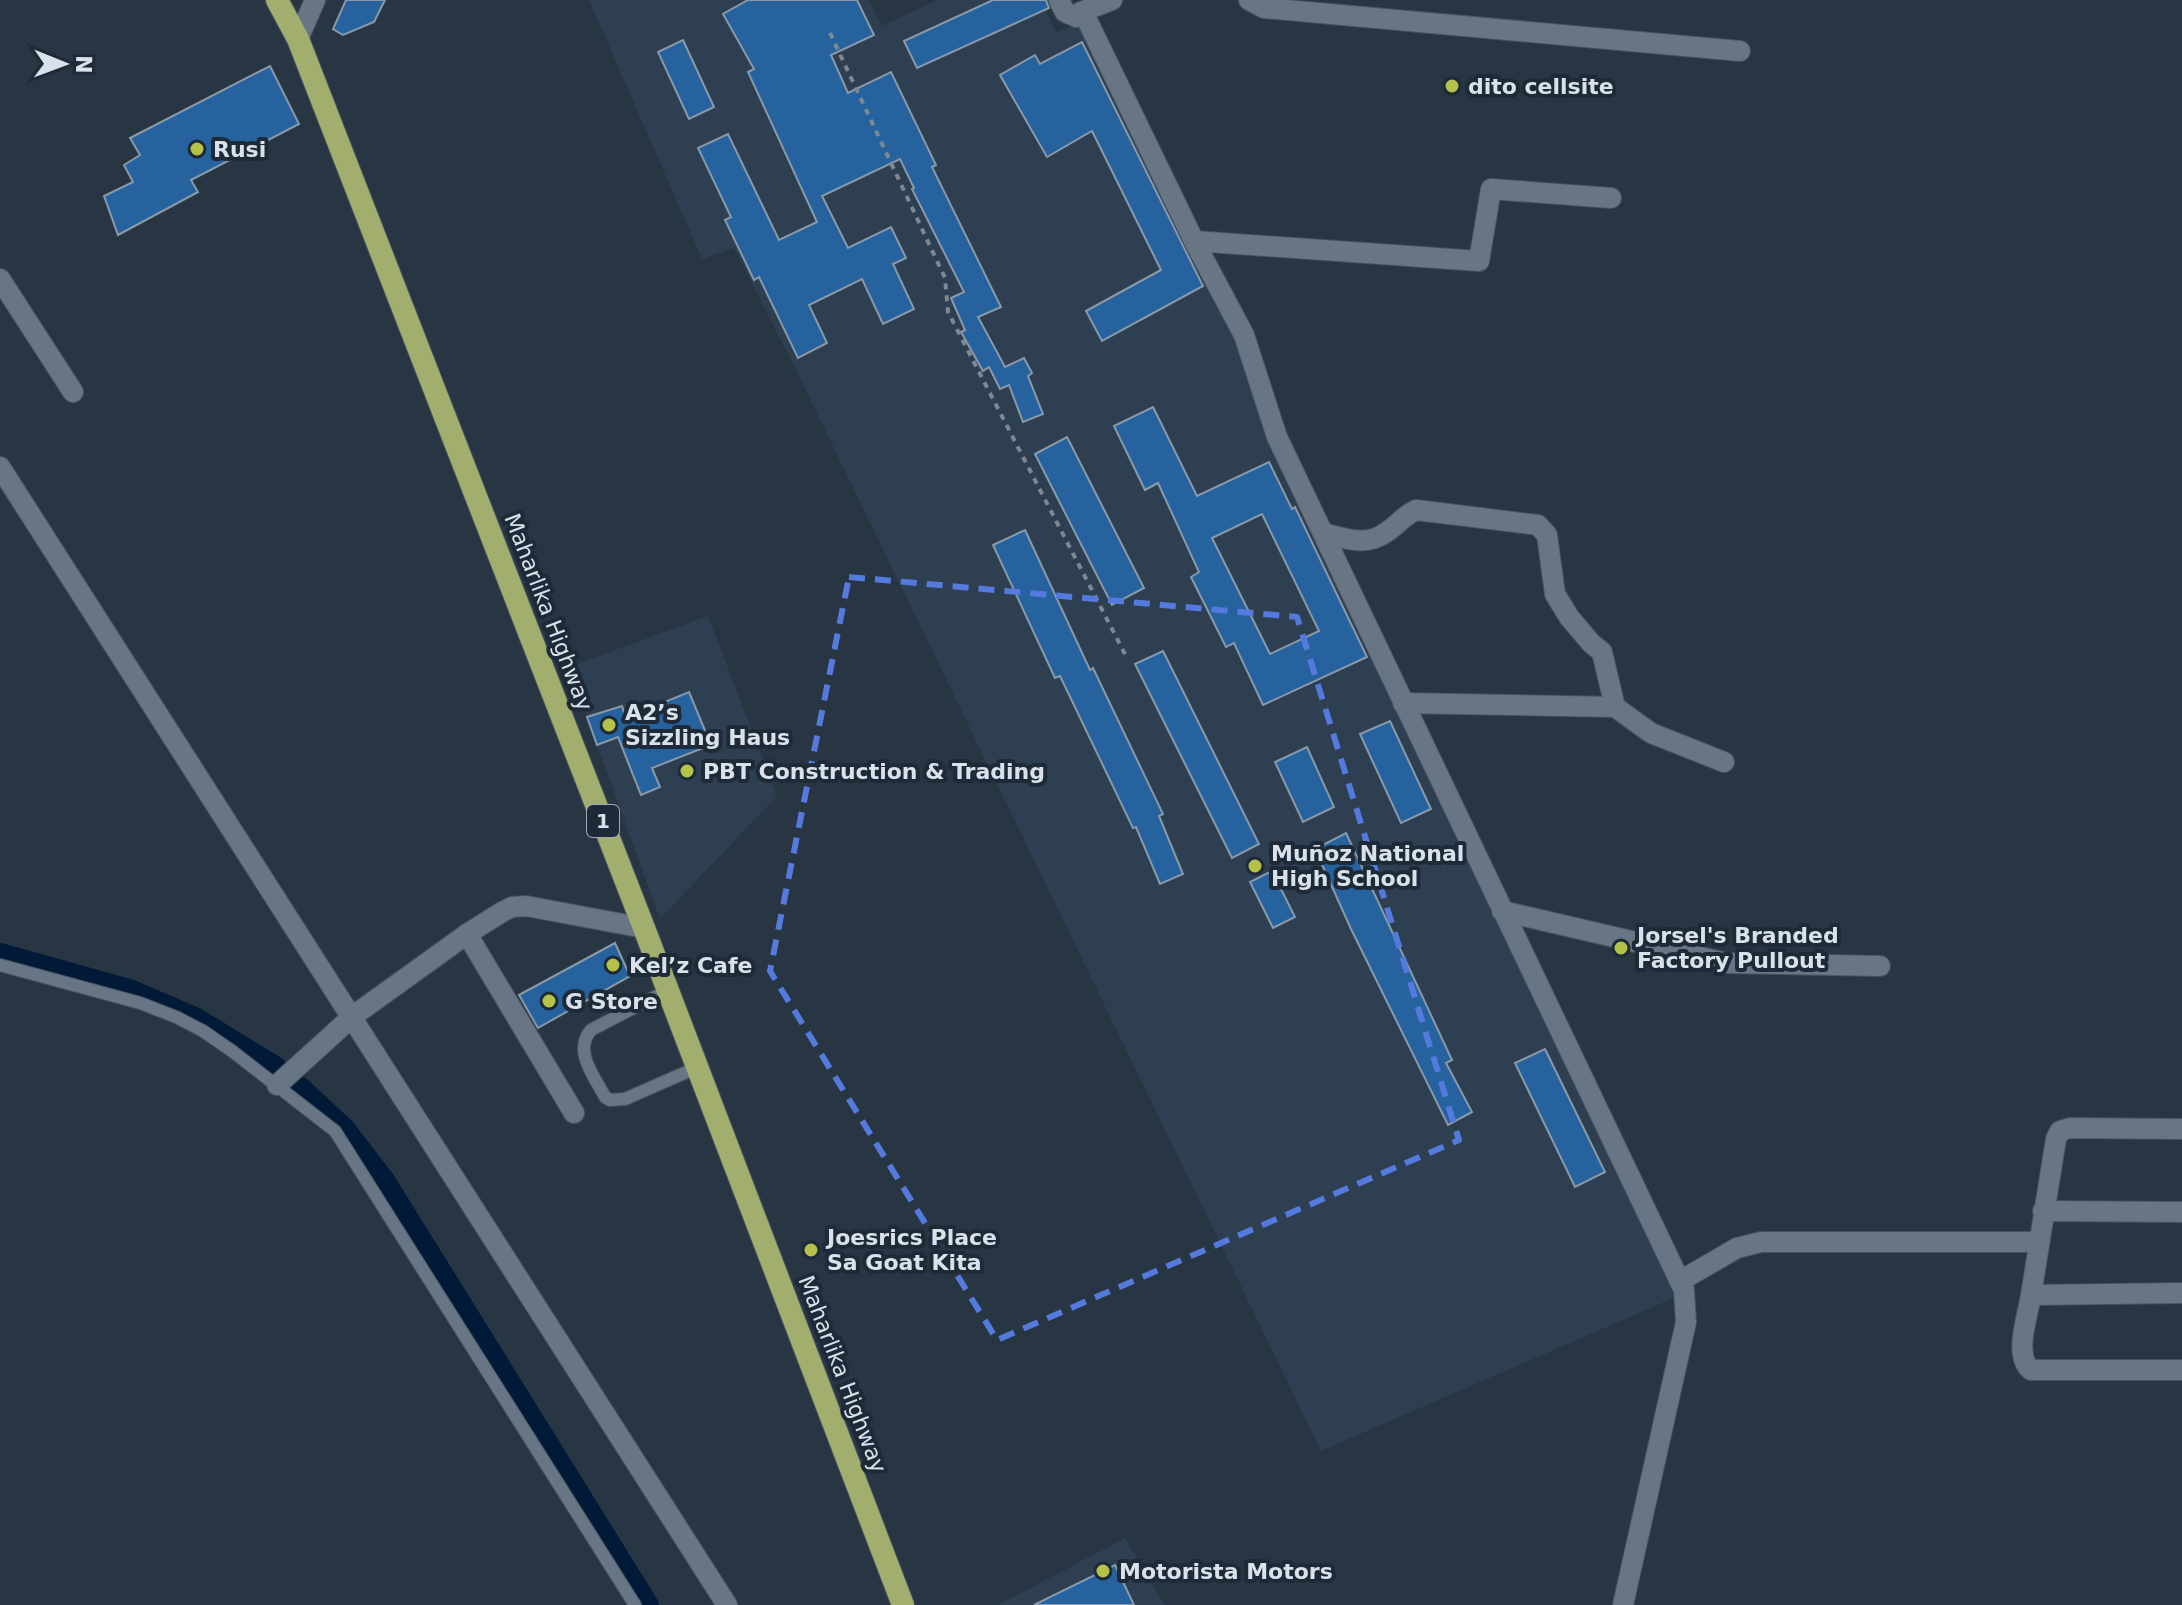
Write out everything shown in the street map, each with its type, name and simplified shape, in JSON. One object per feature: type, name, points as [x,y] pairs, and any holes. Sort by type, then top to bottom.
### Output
[{"type":"highway","name":"Maharlika Highway","points":[[277,0],[298,39],[698,1067],[903,1605]]},
{"type":"street","points":[[298,39],[315,0]]},
{"type":"street","points":[[1059,0],[1065,12],[1076,17],[1112,0]]},
{"type":"street","points":[[1249,0],[1264,8],[1740,51]]},
{"type":"street","points":[[1081,12],[1244,335],[1277,437],[1687,1299],[1686,1322],[1623,1605]]},
{"type":"street","points":[[1194,241],[1479,261],[1491,189],[1611,198]]},
{"type":"street","points":[[0,279],[73,392]]},
{"type":"street","points":[[0,467],[727,1605]]},
{"type":"street","points":[[1323,533],[1369,541],[1416,510],[1538,525],[1547,535],[1555,594],[1569,617],[1602,652],[1615,707]]},
{"type":"street","points":[[1403,703],[1615,707],[1651,733],[1724,762]]},
{"type":"street","points":[[277,1085],[353,1016],[467,934],[512,907],[526,906],[644,928]]},
{"type":"street","points":[[1502,911],[1726,963],[1880,966]]},
{"type":"street","points":[[467,934],[574,1113]]},
{"type":"street","points":[[2182,1129],[2070,1128],[2060,1131],[2043,1211],[2022,1350],[2025,1364],[2031,1370],[2182,1370]]},
{"type":"street","points":[[2043,1211],[2182,1212]]},
{"type":"street","points":[[1680,1281],[1737,1248],[1761,1242],[2039,1242]]},
{"type":"street","points":[[2031,1295],[2182,1293]]},
{"type":"lane","points":[[0,965],[125,999],[176,1017],[203,1031],[326,1122],[343,1141],[635,1605]]},
{"type":"lane","points":[[668,990],[591,1030],[585,1036],[582,1052],[605,1097],[610,1100],[625,1099],[698,1067]]},
{"type":"path","points":[[830,33],[945,278],[948,312],[1126,656]]},
{"type":"highlighted area","points":[[849,577],[1297,617],[1459,1140],[997,1340],[770,971]]},
{"type":"shaded area","name":"Muñoz National High School","points":[[589,0],[869,0],[882,26],[937,0],[1041,0],[1056,32],[1080,23],[1239,338],[1676,1297],[1321,1451],[794,366],[734,248],[702,259]]},
{"type":"shaded area","name":"PBT Construction & Trading","points":[[708,616],[777,796],[660,919],[597,745],[631,732],[622,706],[587,717],[566,668]]},
{"type":"shaded area","name":"Motorista Motors","points":[[1125,1538],[1165,1605],[998,1605]]},
{"type":"building","points":[[346,0],[385,0],[374,22],[343,35],[333,29]]},
{"type":"building","points":[[748,0],[857,0],[874,35],[831,55],[848,93],[891,72],[936,165],[932,167],[1001,307],[978,317],[1005,367],[1024,358],[1032,373],[1028,376],[1043,414],[1023,422],[1009,385],[1000,389],[989,367],[983,371],[961,332],[965,330],[951,298],[964,292],[900,159],[822,196],[848,248],[891,227],[906,258],[893,264],[914,309],[883,324],[862,279],[809,305],[827,343],[798,358],[759,277],[754,280],[725,220],[731,217],[698,148],[728,134],[779,240],[817,222],[748,72],[754,69],[723,14]]},
{"type":"building","points":[[993,0],[1046,0],[1049,8],[917,68],[904,41]]},
{"type":"building","points":[[683,40],[714,107],[689,119],[658,52]]},
{"type":"building","points":[[1082,42],[1203,286],[1102,341],[1086,311],[1161,270],[1092,131],[1047,157],[1000,75],[1035,55],[1040,64]]},
{"type":"building","points":[[270,66],[299,124],[191,180],[198,192],[118,235],[104,196],[133,182],[124,165],[140,155],[130,138]]},
{"type":"building","points":[[1153,407],[1197,496],[1269,462],[1292,509],[1295,507],[1367,657],[1263,705],[1234,643],[1226,647],[1191,577],[1199,572],[1158,483],[1145,490],[1114,426]],"holes":[[[1262,514],[1319,631],[1270,654],[1212,538]]]},
{"type":"building","points":[[1067,437],[1144,588],[1112,605],[1035,454]]},
{"type":"building","points":[[1025,530],[1090,670],[1093,668],[1163,814],[1159,816],[1183,874],[1160,884],[1136,827],[1133,828],[1060,676],[1055,678],[993,545]]},
{"type":"building","points":[[1163,651],[1259,844],[1232,858],[1135,664]]},
{"type":"building","points":[[689,692],[711,745],[652,768],[660,787],[641,795],[618,737],[597,745],[587,717],[622,706],[626,718]]},
{"type":"building","points":[[1390,721],[1431,809],[1401,823],[1360,734]]},
{"type":"building","points":[[1307,747],[1334,807],[1303,822],[1275,762]]},
{"type":"building","points":[[1346,833],[1452,1060],[1446,1063],[1472,1112],[1448,1125],[1315,849]]},
{"type":"building","points":[[1272,871],[1295,917],[1273,928],[1250,882]]},
{"type":"building","points":[[615,943],[630,976],[538,1028],[519,995]]},
{"type":"building","points":[[1545,1049],[1605,1172],[1575,1187],[1515,1063]]},
{"type":"building","points":[[1115,1565],[1134,1605],[1034,1605]]},
{"type":"waterway","points":[[0,953],[132,990],[197,1018],[277,1067]]},
{"type":"waterway","points":[[301,1087],[345,1128],[385,1180],[649,1605]]},
{"type":"place","name":"dito cellsite","points":[[1452,86]]},
{"type":"place","name":"Rusi","points":[[197,149]]},
{"type":"place","name":"A2’s Sizzling Haus","points":[[609,725]]},
{"type":"place","name":"PBT Construction & Trading","points":[[687,771]]},
{"type":"place","name":"Muñoz National High School","points":[[1255,866]]},
{"type":"place","name":"Jorsel's Branded Factory Pullout","points":[[1621,948]]},
{"type":"place","name":"Kel’z Cafe","points":[[613,965]]},
{"type":"place","name":"G Store","points":[[549,1001]]},
{"type":"place","name":"Joesrics Place Sa Goat Kita","points":[[811,1250]]},
{"type":"place","name":"Motorista Motors","points":[[1103,1571]]}]
